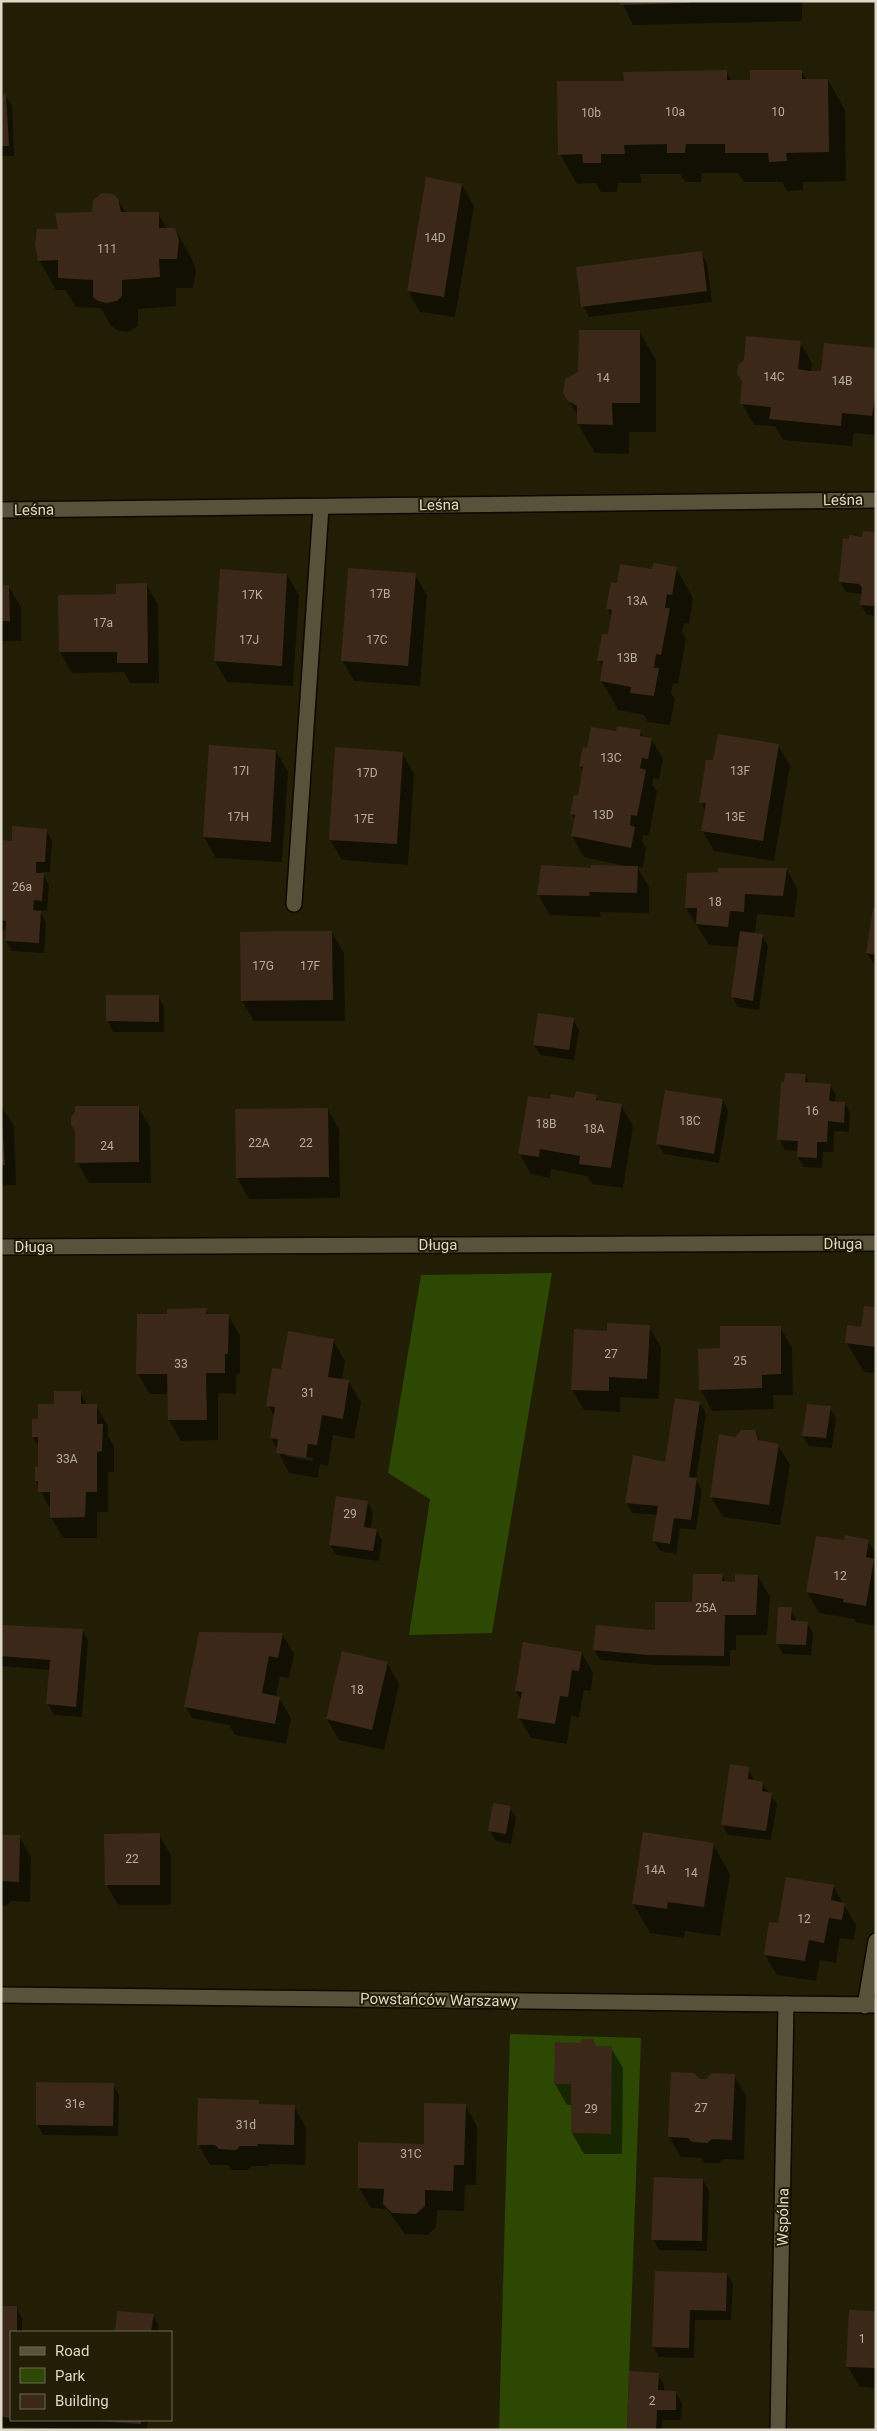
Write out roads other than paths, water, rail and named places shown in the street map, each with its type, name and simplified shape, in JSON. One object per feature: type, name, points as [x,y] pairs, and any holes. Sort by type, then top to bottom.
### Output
[{"type":"street","name":"Leśna","points":[[1,510],[876,500]]},
{"type":"street","points":[[294,904],[321,507]]},
{"type":"street","name":"Długa","points":[[1,1247],[876,1244]]},
{"type":"street","points":[[870,2005],[876,1941]]},
{"type":"street","name":"Powstańców Warszawy","points":[[1,1994],[870,2005]]},
{"type":"street","name":"Wspólna","points":[[778,2430],[786,2004]]}]
